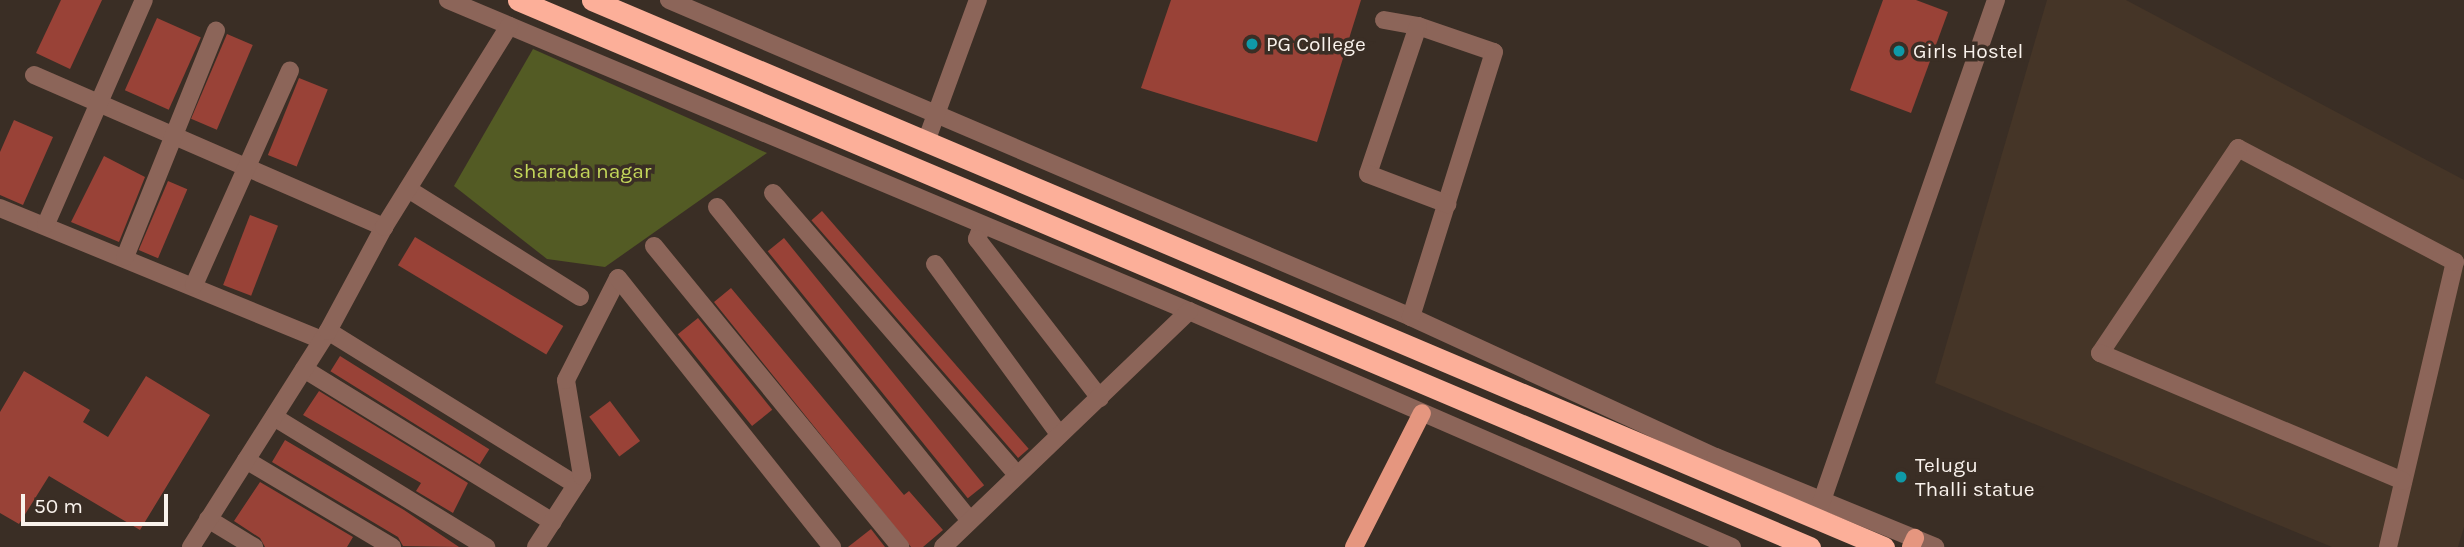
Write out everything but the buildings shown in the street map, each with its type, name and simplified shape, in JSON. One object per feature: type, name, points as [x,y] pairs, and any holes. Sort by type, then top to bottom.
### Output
[{"type":"highway","points":[[518,0],[1473,402],[1810,547]]},
{"type":"highway","points":[[592,0],[927,139],[1525,394],[1819,509],[1884,547]]},
{"type":"main road","points":[[1354,547],[1422,413]]},
{"type":"street","points":[[47,224],[144,0]]},
{"type":"street","points":[[448,0],[1189,311],[1732,547]]},
{"type":"street","points":[[669,0],[1527,369],[1712,465]]},
{"type":"street","points":[[927,139],[978,0]]},
{"type":"street","points":[[1935,547],[1913,543],[1819,509],[1996,0]]},
{"type":"street","points":[[1384,20],[1418,26],[1494,51],[1410,317]]},
{"type":"street","points":[[191,547],[325,336],[384,227],[509,26]]},
{"type":"street","points":[[1418,26],[1367,174],[1447,204]]},
{"type":"street","points":[[125,257],[216,31]]},
{"type":"street","points":[[194,285],[290,70]]},
{"type":"street","points":[[34,75],[248,164],[384,227]]},
{"type":"street","points":[[2388,547],[2455,262],[2238,148],[2100,353],[2403,481]]},
{"type":"street","points":[[408,189],[580,297]]},
{"type":"street","points":[[773,193],[1016,474]]},
{"type":"street","points":[[717,206],[970,520]]},
{"type":"street","points":[[0,208],[47,224],[325,336],[576,485]]},
{"type":"street","points":[[982,226],[977,239],[1100,398]]},
{"type":"street","points":[[654,246],[900,547]]},
{"type":"street","points":[[935,264],[1059,434]]},
{"type":"street","points":[[536,547],[582,476],[566,380],[618,278],[832,547]]},
{"type":"street","points":[[943,547],[1016,474],[1100,398],[1189,311]]},
{"type":"street","points":[[304,369],[553,522]]},
{"type":"street","points":[[274,417],[486,547]]},
{"type":"street","points":[[246,460],[392,547]]},
{"type":"street","points":[[208,519],[254,547]]},
{"type":"shaded area","points":[[2047,0],[2126,0],[2464,180],[2464,527],[2458,547],[2332,547],[1935,383]]},
{"type":"green space","name":"sharada nagar","points":[[533,49],[767,153],[605,267],[547,259],[454,186]]},
{"type":"place","name":"PG College","points":[[1252,44]]},
{"type":"place","name":"Girls Hostel","points":[[1899,51]]},
{"type":"place","name":"Telugu Thalli statue","points":[[1901,477]]}]
